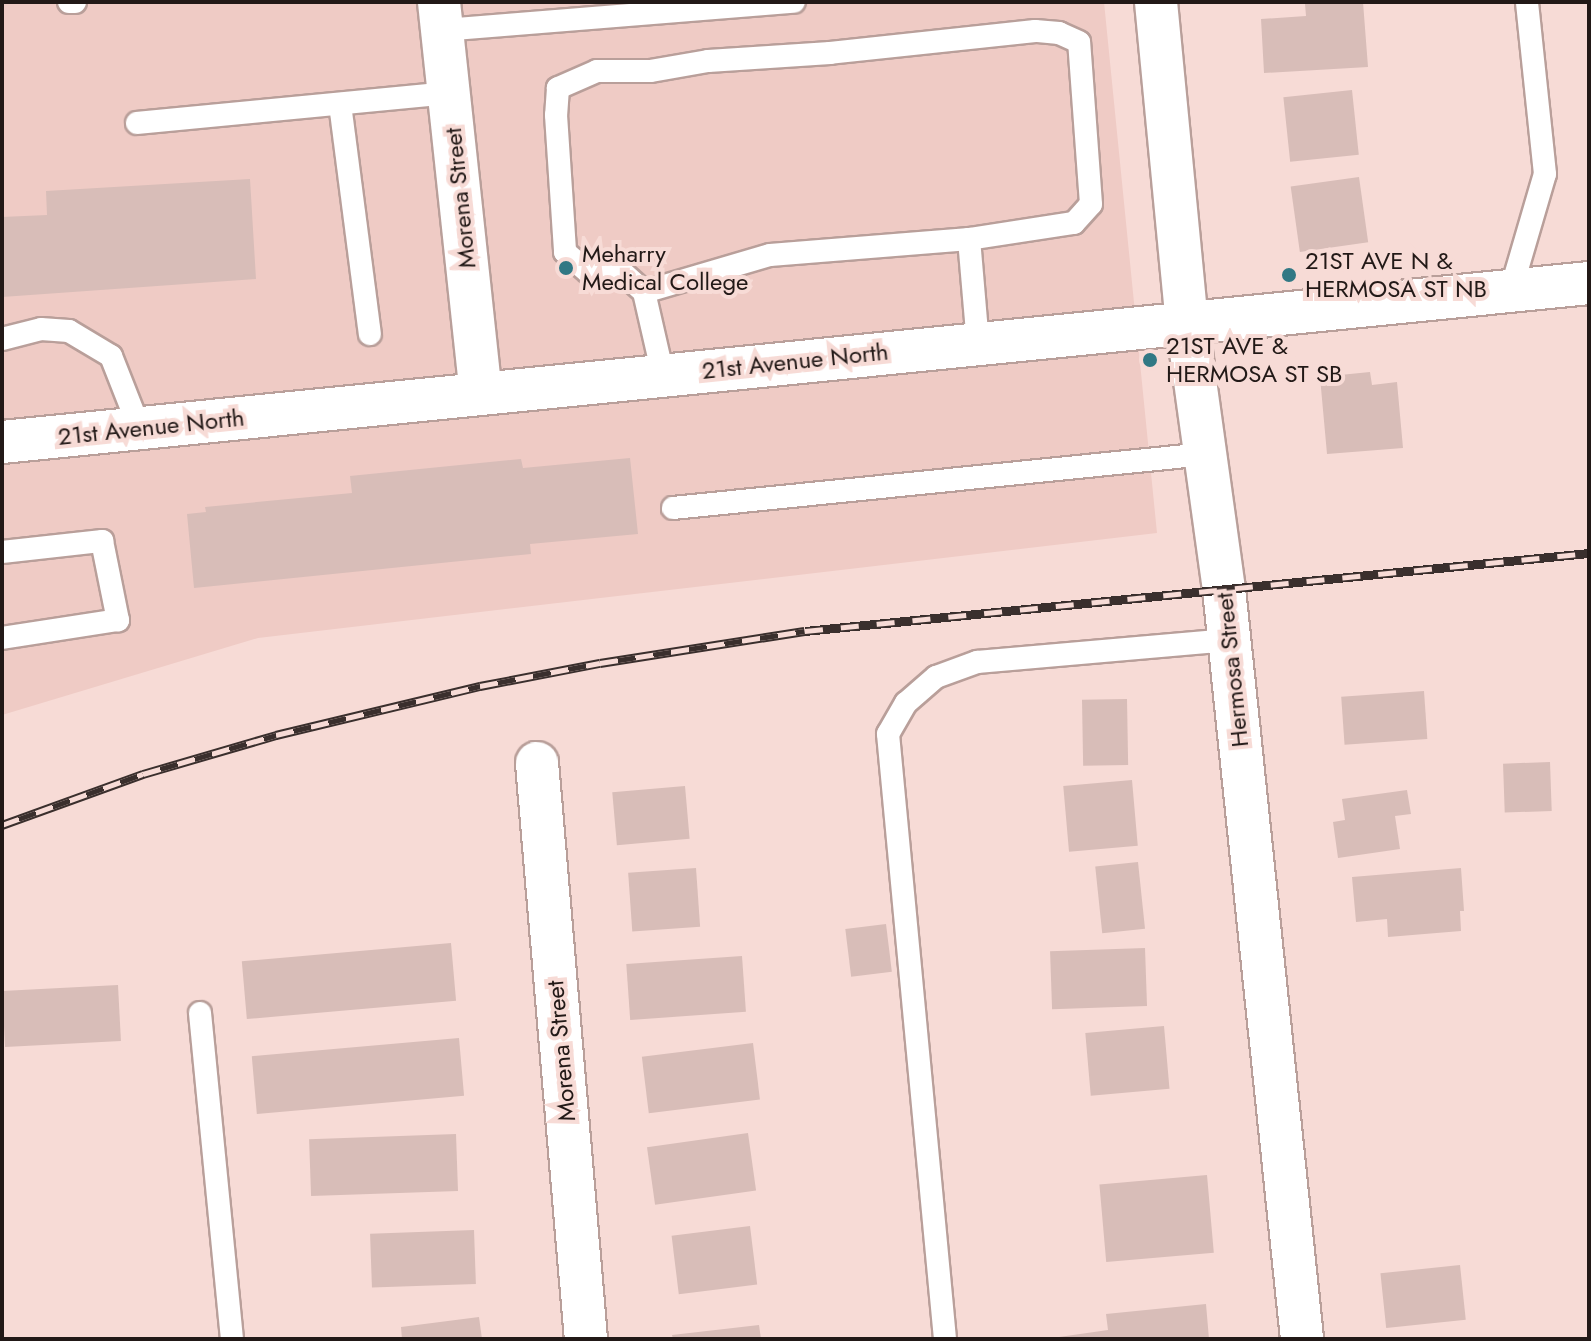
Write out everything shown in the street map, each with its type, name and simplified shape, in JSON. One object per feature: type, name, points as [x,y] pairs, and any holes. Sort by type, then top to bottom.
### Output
[{"type":"street","name":"Hermosa Street","points":[[1156,2],[1187,323],[1229,640],[1302,1339]]},
{"type":"street","name":"Morena Street","points":[[441,16],[481,393]]},
{"type":"street","name":"21st Avenue North","points":[[2,442],[1589,283]]},
{"type":"street","name":"Morena Street","points":[[537,763],[586,1339]]},
{"type":"lane","points":[[441,16],[794,2]]},
{"type":"lane","points":[[1511,290],[1545,174],[1527,2]]},
{"type":"lane","points":[[644,292],[770,255],[969,239],[1074,223],[1091,204],[1079,42],[1059,33],[1035,31],[845,52],[708,61],[650,71],[597,71],[558,88],[556,115],[565,252],[588,272],[623,273],[644,292],[663,375]]},
{"type":"lane","points":[[137,123],[449,93]]},
{"type":"lane","points":[[340,104],[370,334]]},
{"type":"lane","points":[[969,239],[978,343]]},
{"type":"lane","points":[[2,339],[41,329],[69,331],[111,356],[139,427]]},
{"type":"lane","points":[[673,508],[1206,454]]},
{"type":"lane","points":[[2,552],[102,541],[118,620],[2,638]]},
{"type":"lane","points":[[945,1339],[888,734],[906,703],[936,677],[977,662],[1229,640]]},
{"type":"lane","points":[[200,1013],[232,1339]]},
{"type":"shaded area","name":"Meharry Medical College","points":[[2,2],[1104,2],[1157,533],[258,638],[2,715]]},
{"type":"building","points":[[1363,2],[1368,67],[1264,73],[1261,19],[1306,16],[1305,4]]},
{"type":"building","points":[[1352,90],[1359,155],[1290,162],[1283,97]]},
{"type":"building","points":[[1359,177],[1368,242],[1300,252],[1291,187]]},
{"type":"building","points":[[250,179],[256,279],[2,297],[2,217],[47,215],[46,191]]},
{"type":"building","points":[[1370,372],[1372,385],[1397,382],[1403,448],[1327,454],[1320,377]]},
{"type":"building","points":[[630,458],[638,534],[530,544],[531,554],[194,588],[187,514],[206,512],[205,507],[352,493],[350,476],[521,459],[523,468]]},
{"type":"building","points":[[1424,691],[1427,739],[1345,745],[1341,697]]},
{"type":"building","points":[[1127,699],[1128,765],[1083,766],[1082,700]]},
{"type":"building","points":[[1550,762],[1552,811],[1505,813],[1503,764]]},
{"type":"building","points":[[1132,780],[1138,846],[1069,852],[1063,786]]},
{"type":"building","points":[[685,786],[690,839],[617,845],[612,792]]},
{"type":"building","points":[[1407,790],[1411,814],[1395,816],[1400,849],[1338,858],[1333,822],[1345,820],[1342,799]]},
{"type":"building","points":[[1138,862],[1145,929],[1102,933],[1095,866]]},
{"type":"building","points":[[696,868],[700,927],[632,932],[628,873]]},
{"type":"building","points":[[1461,868],[1464,911],[1460,911],[1461,931],[1388,937],[1387,919],[1356,922],[1352,877]]},
{"type":"building","points":[[886,924],[892,972],[851,977],[845,929]]},
{"type":"building","points":[[451,943],[456,1001],[247,1019],[242,961]]},
{"type":"building","points":[[1145,948],[1147,1006],[1052,1009],[1050,951]]},
{"type":"building","points":[[742,956],[746,1012],[630,1020],[626,964]]},
{"type":"building","points":[[118,985],[121,1041],[5,1047],[2,991]]},
{"type":"building","points":[[1164,1026],[1169,1089],[1091,1096],[1085,1033]]},
{"type":"building","points":[[459,1038],[464,1096],[257,1114],[252,1056]]},
{"type":"building","points":[[753,1043],[760,1100],[649,1113],[642,1057]]},
{"type":"building","points":[[748,1133],[756,1190],[655,1205],[647,1147]]},
{"type":"building","points":[[456,1134],[458,1191],[311,1196],[309,1139]]},
{"type":"building","points":[[1207,1175],[1214,1253],[1106,1262],[1099,1184]]},
{"type":"building","points":[[750,1226],[757,1285],[679,1294],[672,1236]]},
{"type":"building","points":[[474,1230],[476,1284],[372,1288],[370,1234]]},
{"type":"building","points":[[1460,1265],[1466,1320],[1386,1328],[1380,1273]]},
{"type":"building","points":[[1206,1304],[1209,1339],[1045,1339],[1108,1330],[1106,1314]]},
{"type":"building","points":[[479,1317],[482,1339],[402,1339],[401,1327]]},
{"type":"building","points":[[759,1325],[761,1339],[673,1339],[672,1335]]},
{"type":"railway","points":[[2,825],[143,774],[276,735],[480,686],[600,663],[805,631],[1589,553]]},
{"type":"place","name":"Meharry Medical College","points":[[566,268]]},
{"type":"place","name":"21ST AVE N & HERMOSA ST NB","points":[[1289,275]]},
{"type":"place","name":"21ST AVE & HERMOSA ST SB","points":[[1150,360]]}]
